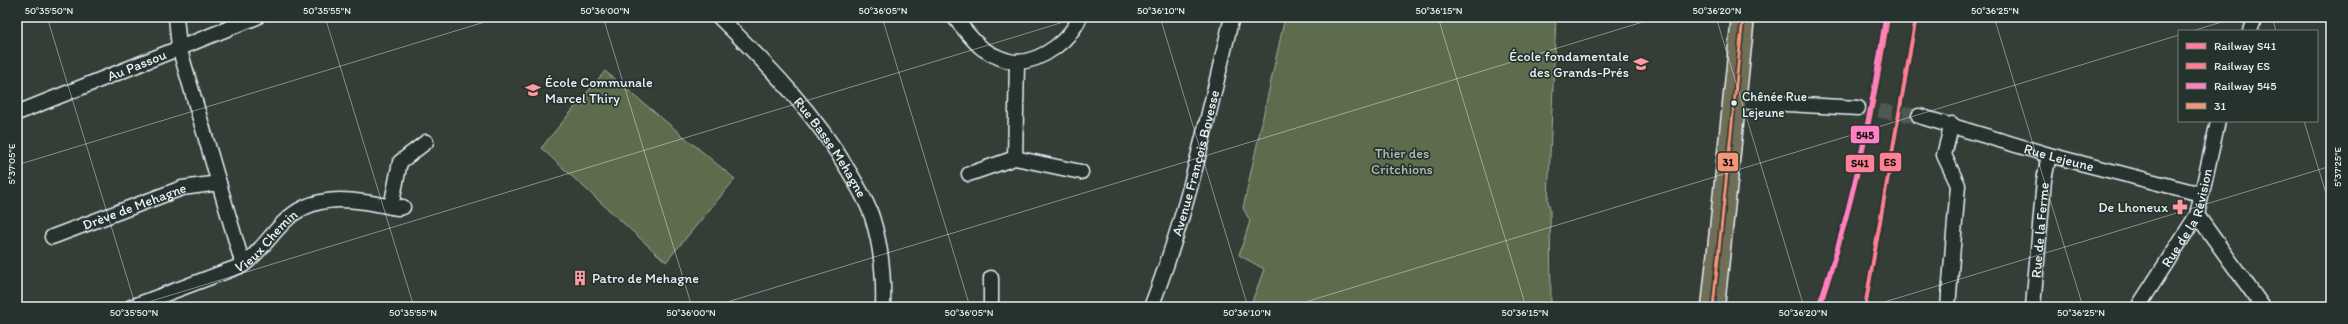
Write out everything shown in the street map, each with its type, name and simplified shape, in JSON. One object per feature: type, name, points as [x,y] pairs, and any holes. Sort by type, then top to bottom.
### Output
[{"type":"main road","points":[[1713,307],[1743,17]]},
{"type":"street","points":[[176,17],[179,47],[243,265]]},
{"type":"street","name":"Au Passou","points":[[17,114],[179,47],[257,17]]},
{"type":"street","name":"Rue Basse Mehagne","points":[[719,17],[770,67],[806,107],[836,148],[872,217],[883,274],[883,307]]},
{"type":"street","points":[[954,17],[982,48],[999,57],[1017,62],[1052,50],[1066,37],[1080,17]]},
{"type":"street","name":"Avenue François Bovesse","points":[[1151,307],[1169,261],[1188,199],[1232,17]]},
{"type":"street","points":[[2250,30],[2255,17]]},
{"type":"street","points":[[1015,158],[1017,62]]},
{"type":"street","points":[[1734,101],[1858,108]]},
{"type":"street","name":"Rue Lejeune","points":[[1919,116],[1952,124],[2050,155],[2201,194]]},
{"type":"street","name":"Rue de la Révision","points":[[2138,307],[2197,215],[2218,122]]},
{"type":"street","points":[[1948,307],[1958,185],[1944,155],[1952,124]]},
{"type":"street","name":"Vieux Chemin","points":[[131,307],[243,265],[255,256],[283,222],[307,204],[325,200],[353,199],[397,207],[400,162],[426,142]]},
{"type":"street","name":"Rue de la Ferme","points":[[2033,307],[2044,180],[2050,155]]},
{"type":"street","points":[[969,174],[1015,158],[1081,172]]},
{"type":"street","name":"Drève de Mehagne","points":[[52,237],[182,188],[219,183]]},
{"type":"street","points":[[2197,215],[2264,307]]},
{"type":"street","points":[[990,307],[991,278]]},
{"type":"green space","name":"Thier des Critchions","points":[[1285,17],[1556,17],[1548,201],[1550,208],[1551,307],[1250,307],[1264,269],[1239,255],[1250,221],[1243,208]]},
{"type":"green space","points":[[605,71],[735,179],[666,262],[541,148]]},
{"type":"tunnel","points":[[1858,108],[1919,116]]},
{"type":"rail line","name":"S41","points":[[1820,307],[1842,236],[1860,164],[1888,17]]},
{"type":"rail line","name":"ES","points":[[1865,307],[1916,17]]},
{"type":"rail line","name":"545","points":[[1818,307],[1830,272],[1859,164],[1885,18]]},
{"type":"transit line","name":"31","points":[[1713,307],[1743,17]]},
{"type":"place","name":"École fondamentale des Grands-Prés","points":[[1641,64]]},
{"type":"place","name":"École Communale Marcel Thiry","points":[[533,90]]},
{"type":"place","name":"Chênée Rue Lejeune","points":[[1734,103]]},
{"type":"place","name":"De Lhoneux","points":[[2180,207]]},
{"type":"place","name":"Patro de Mehagne","points":[[580,278]]}]
